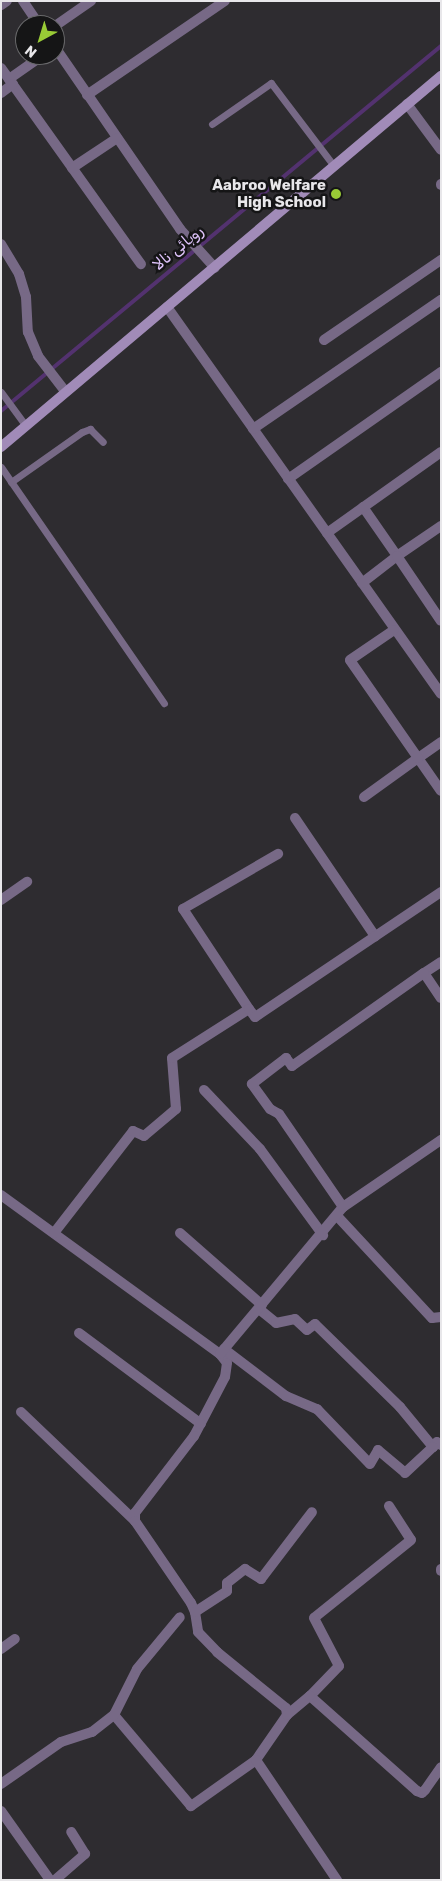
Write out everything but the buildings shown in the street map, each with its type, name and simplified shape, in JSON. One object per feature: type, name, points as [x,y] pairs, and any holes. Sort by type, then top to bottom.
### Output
[{"type":"street","points":[[1,5],[7,1]]},
{"type":"street","points":[[23,1],[33,15]]},
{"type":"street","points":[[65,19],[92,1]]},
{"type":"street","points":[[87,95],[225,1]]},
{"type":"street","points":[[65,62],[188,238],[212,265]]},
{"type":"street","points":[[1,93],[11,81],[30,65]]},
{"type":"street","points":[[1,68],[141,264]]},
{"type":"street","points":[[1,447],[24,423],[167,307],[212,265],[441,76]]},
{"type":"street","points":[[407,104],[441,150]]},
{"type":"street","points":[[72,168],[117,138]]},
{"type":"street","points":[[1,244],[19,274],[26,297],[28,332],[38,356],[65,391]]},
{"type":"street","points":[[324,340],[441,260]]},
{"type":"street","points":[[254,429],[441,300]]},
{"type":"street","points":[[167,307],[441,694]]},
{"type":"street","points":[[288,479],[441,372]]},
{"type":"street","points":[[327,533],[441,452]]},
{"type":"street","points":[[363,507],[441,621]]},
{"type":"street","points":[[362,583],[441,526]]},
{"type":"street","points":[[394,630],[350,660],[441,791]]},
{"type":"street","points":[[364,797],[441,742]]},
{"type":"street","points":[[295,818],[375,936]]},
{"type":"street","points":[[278,854],[183,908],[255,1017],[441,892]]},
{"type":"street","points":[[1,900],[27,882]]},
{"type":"street","points":[[343,1207],[279,1114],[270,1109],[252,1084],[286,1058],[292,1066],[441,962]]},
{"type":"street","points":[[424,973],[441,998]]},
{"type":"street","points":[[54,1233],[133,1131],[144,1136],[176,1109],[172,1058],[248,1009]]},
{"type":"street","points":[[204,1090],[260,1149],[322,1235]]},
{"type":"street","points":[[222,1352],[338,1217],[343,1207],[441,1140]]},
{"type":"street","points":[[1,1195],[286,1396],[317,1409],[370,1464],[378,1450],[405,1473],[437,1446],[315,1324],[307,1330],[296,1319],[276,1323],[180,1233]]},
{"type":"street","points":[[338,1217],[432,1318],[441,1317]]},
{"type":"street","points":[[79,1333],[201,1424]]},
{"type":"street","points":[[134,1521],[135,1513],[201,1424],[226,1377],[227,1363],[222,1352]]},
{"type":"street","points":[[21,1412],[134,1521],[196,1612],[198,1632],[216,1652],[286,1708],[287,1715]]},
{"type":"street","points":[[114,1715],[191,1806],[256,1760],[287,1715],[310,1696],[339,1666],[314,1618],[411,1540],[389,1506]]},
{"type":"street","points":[[196,1612],[227,1590],[226,1583],[245,1569],[261,1579],[312,1512]]},
{"type":"street","points":[[1,1784],[61,1742],[92,1732],[114,1715],[137,1669],[180,1618]]},
{"type":"street","points":[[1,1649],[15,1638]]},
{"type":"street","points":[[310,1696],[417,1791],[422,1793],[441,1767]]},
{"type":"street","points":[[256,1760],[337,1880]]},
{"type":"street","points":[[1,1811],[50,1880]]},
{"type":"street","points":[[55,1880],[85,1854],[71,1832]]},
{"type":"lane","points":[[212,124],[271,83],[333,164]]},
{"type":"lane","points":[[4,395],[24,423]]},
{"type":"lane","points":[[12,482],[82,432],[90,429],[103,442]]},
{"type":"lane","points":[[1,467],[164,703]]},
{"type":"waterway","name":"روہائی نالا","points":[[1,411],[441,46]]},
{"type":"place","name":"Aabroo Welfare High School","points":[[336,194]]}]
